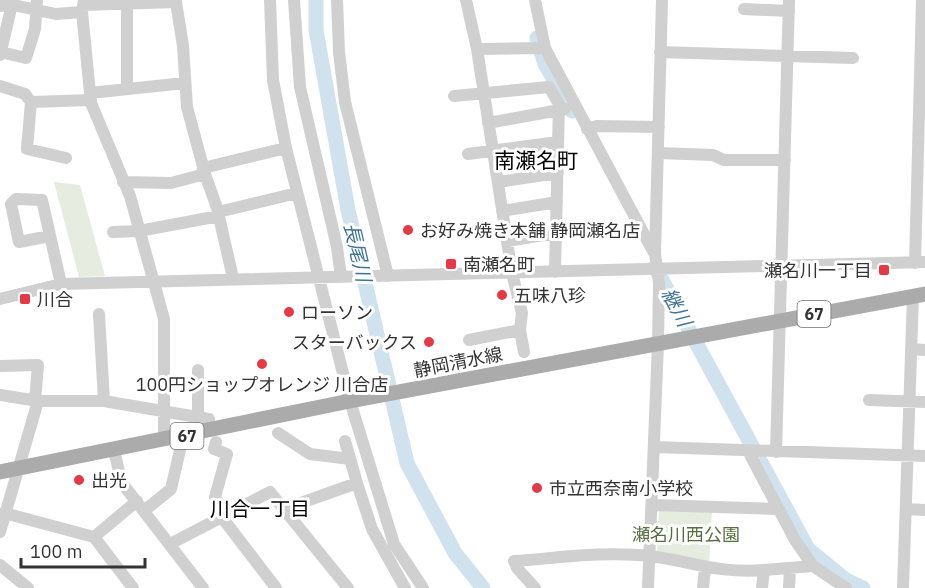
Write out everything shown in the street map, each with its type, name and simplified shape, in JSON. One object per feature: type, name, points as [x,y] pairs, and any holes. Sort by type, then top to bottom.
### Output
[{"type":"main road","name":"静岡清水線","points":[[0,472],[114,451],[350,401],[919,295]]},
{"type":"street","points":[[270,0],[273,80],[286,148],[318,279],[350,401],[394,544],[423,588]]},
{"type":"street","points":[[294,0],[300,87],[343,277]]},
{"type":"street","points":[[337,0],[339,52],[345,102],[386,276]]},
{"type":"street","points":[[466,0],[477,49],[512,273],[522,313],[520,330],[524,352]]},
{"type":"street","points":[[535,0],[540,48],[575,107],[655,254]]},
{"type":"street","points":[[648,588],[658,344],[658,269],[655,254],[662,0]]},
{"type":"street","points":[[38,5],[26,58],[1,49],[8,4],[38,5],[56,14],[83,6],[180,1],[187,107],[204,171],[219,214],[233,278]]},
{"type":"street","points":[[127,4],[127,89]]},
{"type":"street","points":[[744,9],[789,5],[776,452]]},
{"type":"street","points":[[83,6],[91,96],[123,182],[164,319],[164,440]]},
{"type":"street","points":[[0,299],[61,284],[920,262],[923,8]]},
{"type":"street","points":[[477,49],[540,48]]},
{"type":"street","points":[[660,52],[853,58]]},
{"type":"street","points":[[31,102],[185,83]]},
{"type":"street","points":[[0,86],[25,93],[31,102],[27,149],[66,158]]},
{"type":"street","points":[[454,96],[549,87],[560,104],[555,272]]},
{"type":"street","points":[[488,123],[575,107]]},
{"type":"street","points":[[586,129],[597,126],[659,127]]},
{"type":"street","points":[[468,154],[558,142]]},
{"type":"street","points":[[123,182],[171,183],[204,171],[286,148]]},
{"type":"street","points":[[658,153],[713,155],[724,160],[785,160]]},
{"type":"street","points":[[498,182],[558,173]]},
{"type":"street","points":[[113,232],[139,231],[219,214],[297,193]]},
{"type":"street","points":[[502,211],[557,202]]},
{"type":"street","points":[[507,241],[556,233]]},
{"type":"street","points":[[50,236],[61,284]]},
{"type":"street","points":[[903,588],[911,349],[919,295]]},
{"type":"street","points":[[99,314],[104,401]]},
{"type":"street","points":[[470,340],[520,330]]},
{"type":"street","points":[[911,349],[925,350]]},
{"type":"street","points":[[0,366],[38,366],[37,401],[16,468],[0,532]]},
{"type":"street","points":[[0,395],[37,401],[104,401],[203,418],[198,370]]},
{"type":"street","points":[[869,400],[925,402]]},
{"type":"street","points":[[278,433],[310,454],[350,459]]},
{"type":"street","points":[[94,537],[140,506],[171,489],[183,437]]},
{"type":"street","points":[[345,441],[372,529],[384,555],[405,588]]},
{"type":"street","points":[[216,442],[214,449],[227,454],[215,497],[222,516],[276,588]]},
{"type":"street","points":[[654,447],[925,456]]},
{"type":"street","points":[[114,451],[122,483],[203,588]]},
{"type":"street","points":[[748,451],[795,540],[813,566],[846,588]]},
{"type":"street","points":[[284,508],[357,483]]},
{"type":"street","points":[[170,544],[270,492],[348,588]]},
{"type":"street","points":[[652,505],[779,508]]},
{"type":"street","points":[[906,509],[925,510]]},
{"type":"street","points":[[4,513],[94,537],[133,588]]},
{"type":"street","points":[[535,588],[510,561],[609,555],[649,556],[705,569],[739,572],[813,566]]},
{"type":"street","points":[[0,565],[28,588]]},
{"type":"street","points":[[789,588],[790,568]]},
{"type":"street","points":[[703,588],[705,569]]},
{"type":"street","points":[[762,588],[764,570]]},
{"type":"green space","points":[[54,182],[80,185],[105,276],[79,277]]},
{"type":"green space","name":"瀬名川西公園","points":[[659,509],[712,511],[709,564],[657,552]]},
{"type":"waterway","name":"長尾川","points":[[316,0],[316,30],[348,210],[407,463],[455,553],[483,588]]},
{"type":"waterway","name":"継川","points":[[537,38],[545,64],[572,111]]},
{"type":"waterway","name":"継川","points":[[655,267],[808,549],[846,580],[863,588]]},
{"type":"place","name":"お好み焼き本舗 静岡瀬名店","points":[[408,230]]},
{"type":"place","name":"南瀬名町","points":[[451,264]]},
{"type":"place","name":"瀬名川一丁目","points":[[884,270]]},
{"type":"place","name":"五味八珍","points":[[502,295]]},
{"type":"place","name":"川合","points":[[25,299]]},
{"type":"place","name":"ローソン","points":[[289,312]]},
{"type":"place","name":"スターバックス","points":[[429,342]]},
{"type":"place","name":"100円ショップオレンジ 川合店","points":[[262,364]]},
{"type":"place","name":"出光","points":[[79,480]]},
{"type":"place","name":"市立西奈南小学校","points":[[537,488]]},
{"type":"district","name":"南瀬名町","points":[[536,160]]},
{"type":"district","name":"川合一丁目","points":[[260,508]]}]
